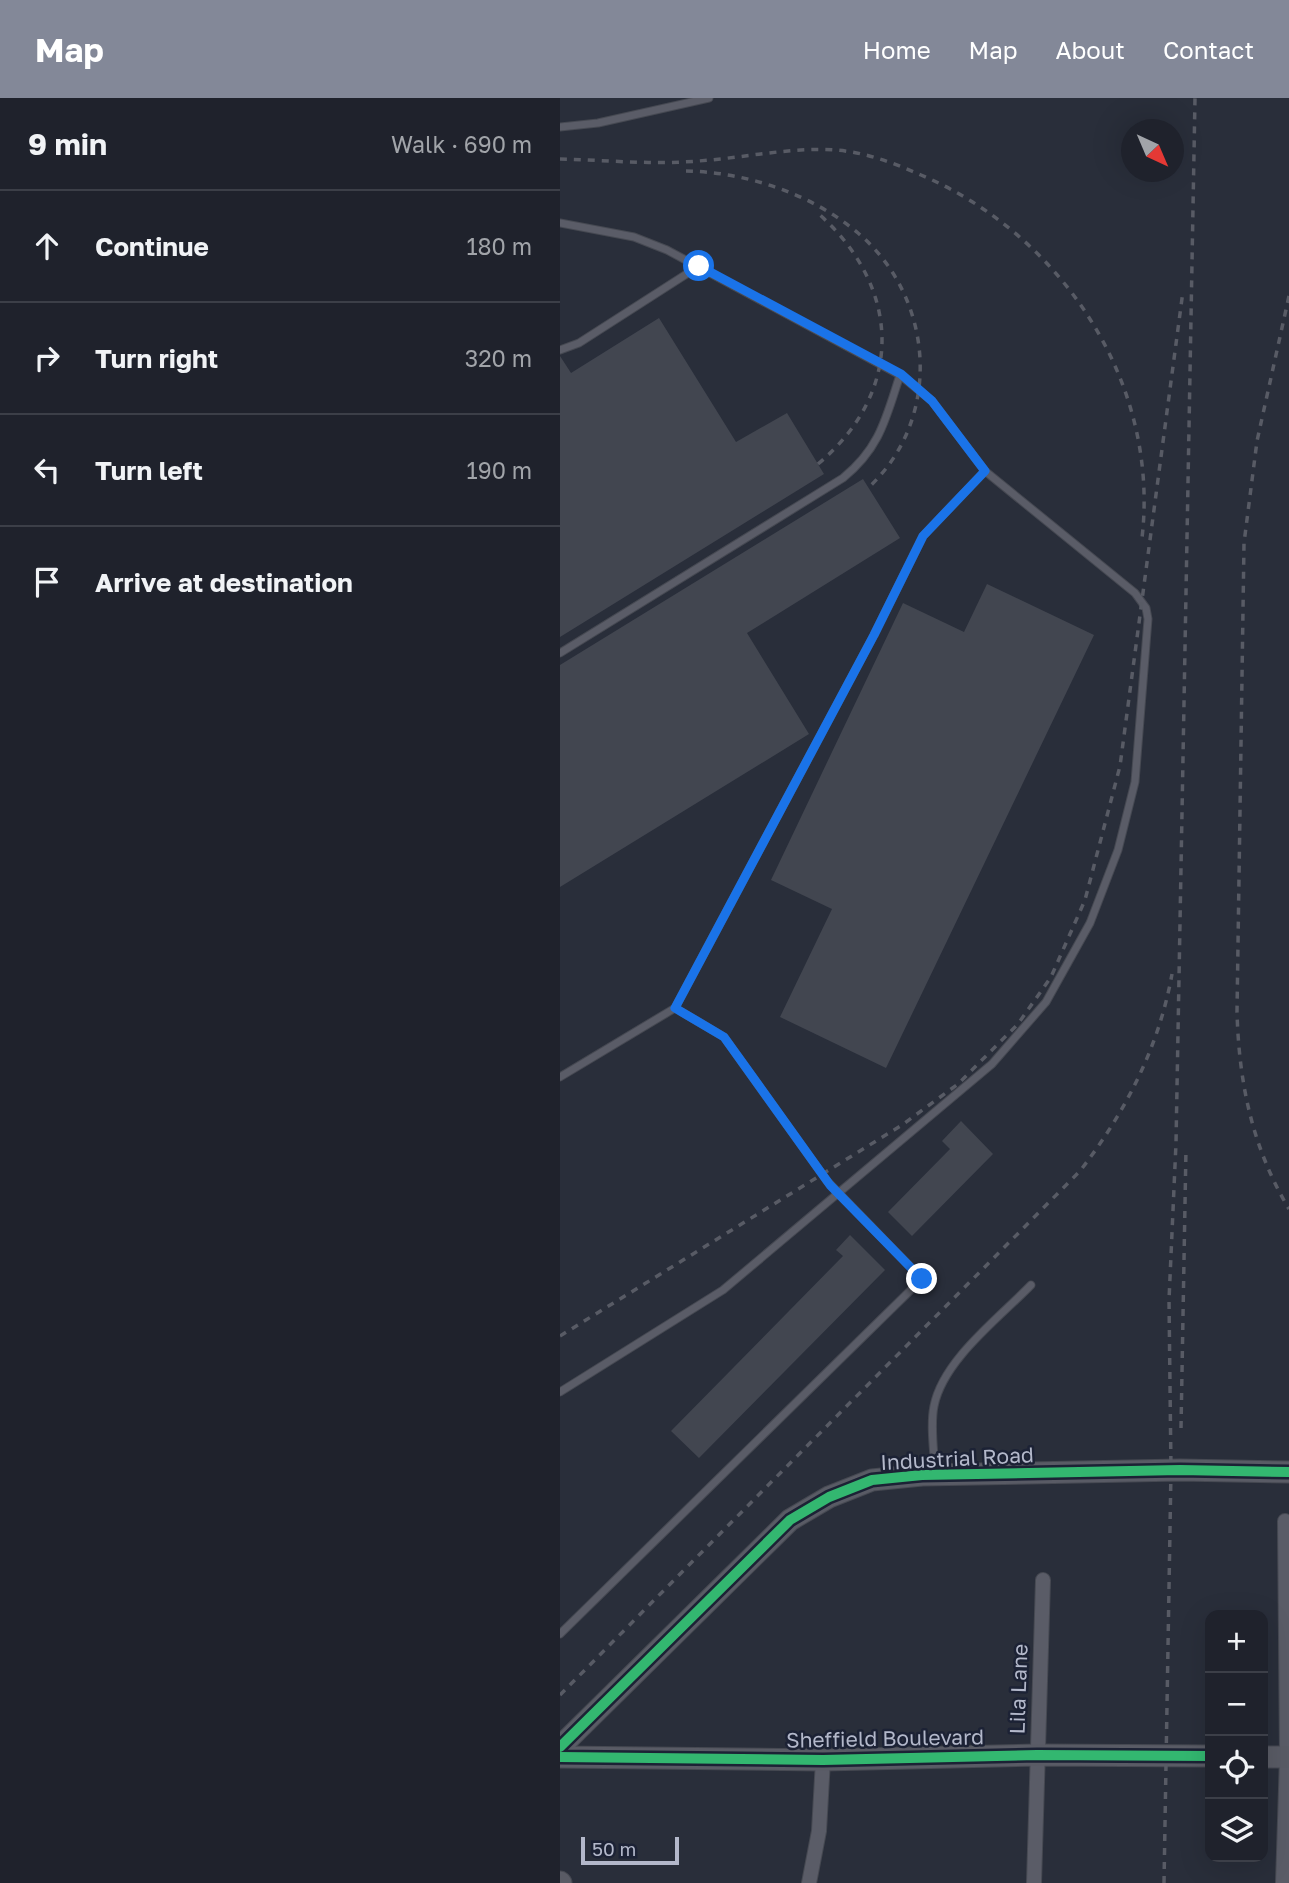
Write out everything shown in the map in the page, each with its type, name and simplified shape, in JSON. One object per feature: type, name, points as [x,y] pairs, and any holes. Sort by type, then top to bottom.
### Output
[{"type":"street","name":"Industrial Road","points":[[560,1747],[790,1520],[829,1497],[872,1480],[934,1475],[1180,1470],[1289,1472]]},
{"type":"street","points":[[1283,1883],[1288,1757],[1285,1521]]},
{"type":"street","name":"Lila Lane","points":[[1034,1883],[1042,1580]]},
{"type":"street","name":"Sheffield Boulevard","points":[[560,1757],[823,1760],[1037,1755],[1205,1756]]},
{"type":"street","points":[[1268,1757],[1288,1757]]},
{"type":"street","points":[[808,1883],[819,1831],[823,1760]]},
{"type":"lane","points":[[560,127],[598,122],[709,98]]},
{"type":"lane","points":[[560,223],[634,237],[699,266],[901,374],[932,401],[985,471],[1135,593],[1146,608],[1146,679],[1135,782],[1118,850],[1090,923],[1046,1002],[992,1064],[723,1290],[560,1392]]},
{"type":"lane","points":[[560,350],[579,343],[699,266]]},
{"type":"lane","points":[[560,653],[850,472],[880,437],[901,374]]},
{"type":"lane","points":[[560,1077],[675,1008],[923,536],[985,471]]},
{"type":"lane","points":[[560,1634],[922,1279],[837,1193],[724,1037],[675,1008]]},
{"type":"lane","points":[[934,1475],[934,1409],[939,1387],[955,1363],[1031,1285]]},
{"type":"building","points":[[659,318],[736,442],[787,413],[824,474],[560,637],[560,356],[571,373]]},
{"type":"building","points":[[863,479],[900,538],[747,633],[809,734],[560,887],[560,665]]},
{"type":"building","points":[[987,584],[1094,635],[886,1068],[780,1017],[832,909],[771,880],[903,603],[964,632]]},
{"type":"building","points":[[961,1121],[993,1154],[912,1236],[888,1212],[950,1149],[942,1141]]},
{"type":"building","points":[[850,1235],[885,1270],[699,1458],[671,1431],[843,1256],[836,1250]]},
{"type":"railway","points":[[1164,1883],[1171,1470],[1169,1300],[1176,1143],[1195,98]]},
{"type":"railway","points":[[560,159],[681,162],[784,151],[846,151],[900,166],[972,201],[1018,235],[1058,275],[1091,321],[1117,371],[1135,424],[1143,480],[1142,538]]},
{"type":"railway","points":[[686,171],[709,172],[755,181],[820,207],[858,233],[884,260],[903,291],[915,324],[920,359],[918,394],[909,428],[892,460],[868,488]]},
{"type":"railway","points":[[818,464],[846,436],[866,405],[878,373],[882,340],[878,307],[866,275],[847,244],[820,215]]},
{"type":"railway","points":[[560,1336],[902,1125],[958,1084],[1018,1024],[1051,977],[1085,900],[1120,766],[1183,291]]},
{"type":"railway","points":[[1289,296],[1257,441],[1244,543],[1237,1012],[1241,1064],[1250,1114],[1266,1162],[1289,1209]]},
{"type":"railway","points":[[560,1695],[1080,1171],[1112,1126],[1138,1078],[1158,1027],[1172,974]]},
{"type":"railway","points":[[1181,1428],[1186,1148]]},
{"type":"cycle path","points":[[560,1747],[790,1520],[829,1497],[872,1480],[922,1475],[1180,1470],[1289,1472]]},
{"type":"cycle path","points":[[560,1757],[823,1760],[1037,1755],[1205,1756]]},
{"type":"route","points":[[699,266],[901,374],[932,401],[985,471],[923,536],[874,635],[675,1008],[724,1037],[830,1185],[922,1279]]}]
